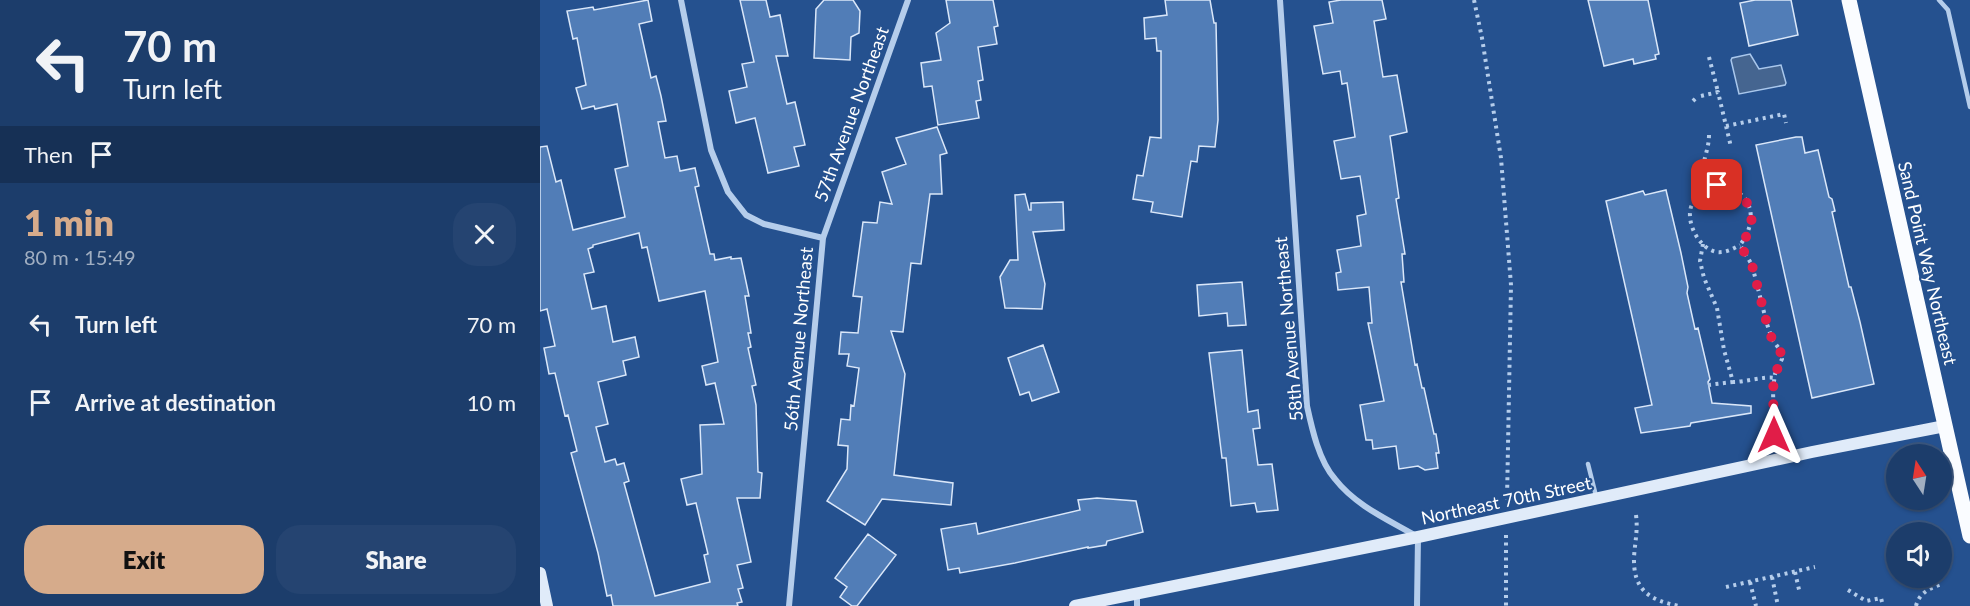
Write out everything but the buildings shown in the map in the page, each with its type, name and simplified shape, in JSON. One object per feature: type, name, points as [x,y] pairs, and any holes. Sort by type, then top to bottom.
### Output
[{"type":"main road","name":"Sand Point Way Northeast","points":[[1849,0],[1970,536]]},
{"type":"main road","name":"Northeast 70th Street","points":[[1075,606],[1137,600],[1418,537],[1945,426]]},
{"type":"main road","points":[[540,573],[547,606]]},
{"type":"street","name":"56th Avenue Northeast","points":[[681,0],[711,150],[728,192],[746,215],[764,224],[823,238],[789,606]]},
{"type":"street","name":"57th Avenue Northeast","points":[[823,238],[908,0]]},
{"type":"street","name":"58th Avenue Northeast","points":[[1280,0],[1306,406],[1315,440],[1333,478],[1359,503],[1418,537]]},
{"type":"street","points":[[1418,537],[1418,606]]},
{"type":"lane","points":[[1939,0],[1948,10],[1970,107]]},
{"type":"lane","points":[[1588,464],[1596,499]]},
{"type":"path","points":[[1474,0],[1500,158],[1511,285],[1507,496]]},
{"type":"path","points":[[1709,57],[1731,147]]},
{"type":"path","points":[[1693,101],[1700,96],[1718,92]]},
{"type":"path","points":[[1726,126],[1784,114],[1786,123]]},
{"type":"path","points":[[1705,188],[1701,170],[1709,146],[1709,135]]},
{"type":"path","points":[[1717,185],[1733,188],[1746,201],[1751,215],[1751,226],[1740,245],[1728,251],[1717,252],[1706,248],[1693,231],[1690,213],[1692,204],[1705,188],[1717,185]]},
{"type":"path","points":[[1703,244],[1701,251],[1704,278],[1717,308],[1724,350],[1733,382]]},
{"type":"path","points":[[1740,245],[1752,265],[1767,324],[1782,359],[1773,389],[1774,435]]},
{"type":"path","points":[[1781,355],[1787,354]]},
{"type":"path","points":[[1708,385],[1775,378]]},
{"type":"path","points":[[1636,515],[1638,536],[1634,556],[1635,568],[1642,588],[1658,601],[1679,606]]},
{"type":"path","points":[[1506,536],[1506,606]]},
{"type":"path","points":[[1726,588],[1815,567]]},
{"type":"path","points":[[1795,572],[1800,594]]},
{"type":"path","points":[[1772,577],[1778,606]]},
{"type":"path","points":[[1750,582],[1756,606]]},
{"type":"path","points":[[1916,606],[1917,600],[1926,590],[1931,588]]},
{"type":"path","points":[[1848,590],[1866,601],[1881,598],[1883,606]]},
{"type":"water","points":[[1750,54],[1759,69],[1781,65],[1785,85],[1739,94],[1731,60]]},
{"type":"route","points":[[1717,185],[1733,188],[1741,194],[1751,215],[1751,226],[1740,245],[1752,265],[1767,324],[1782,359],[1775,374],[1773,389],[1774,435]]}]
